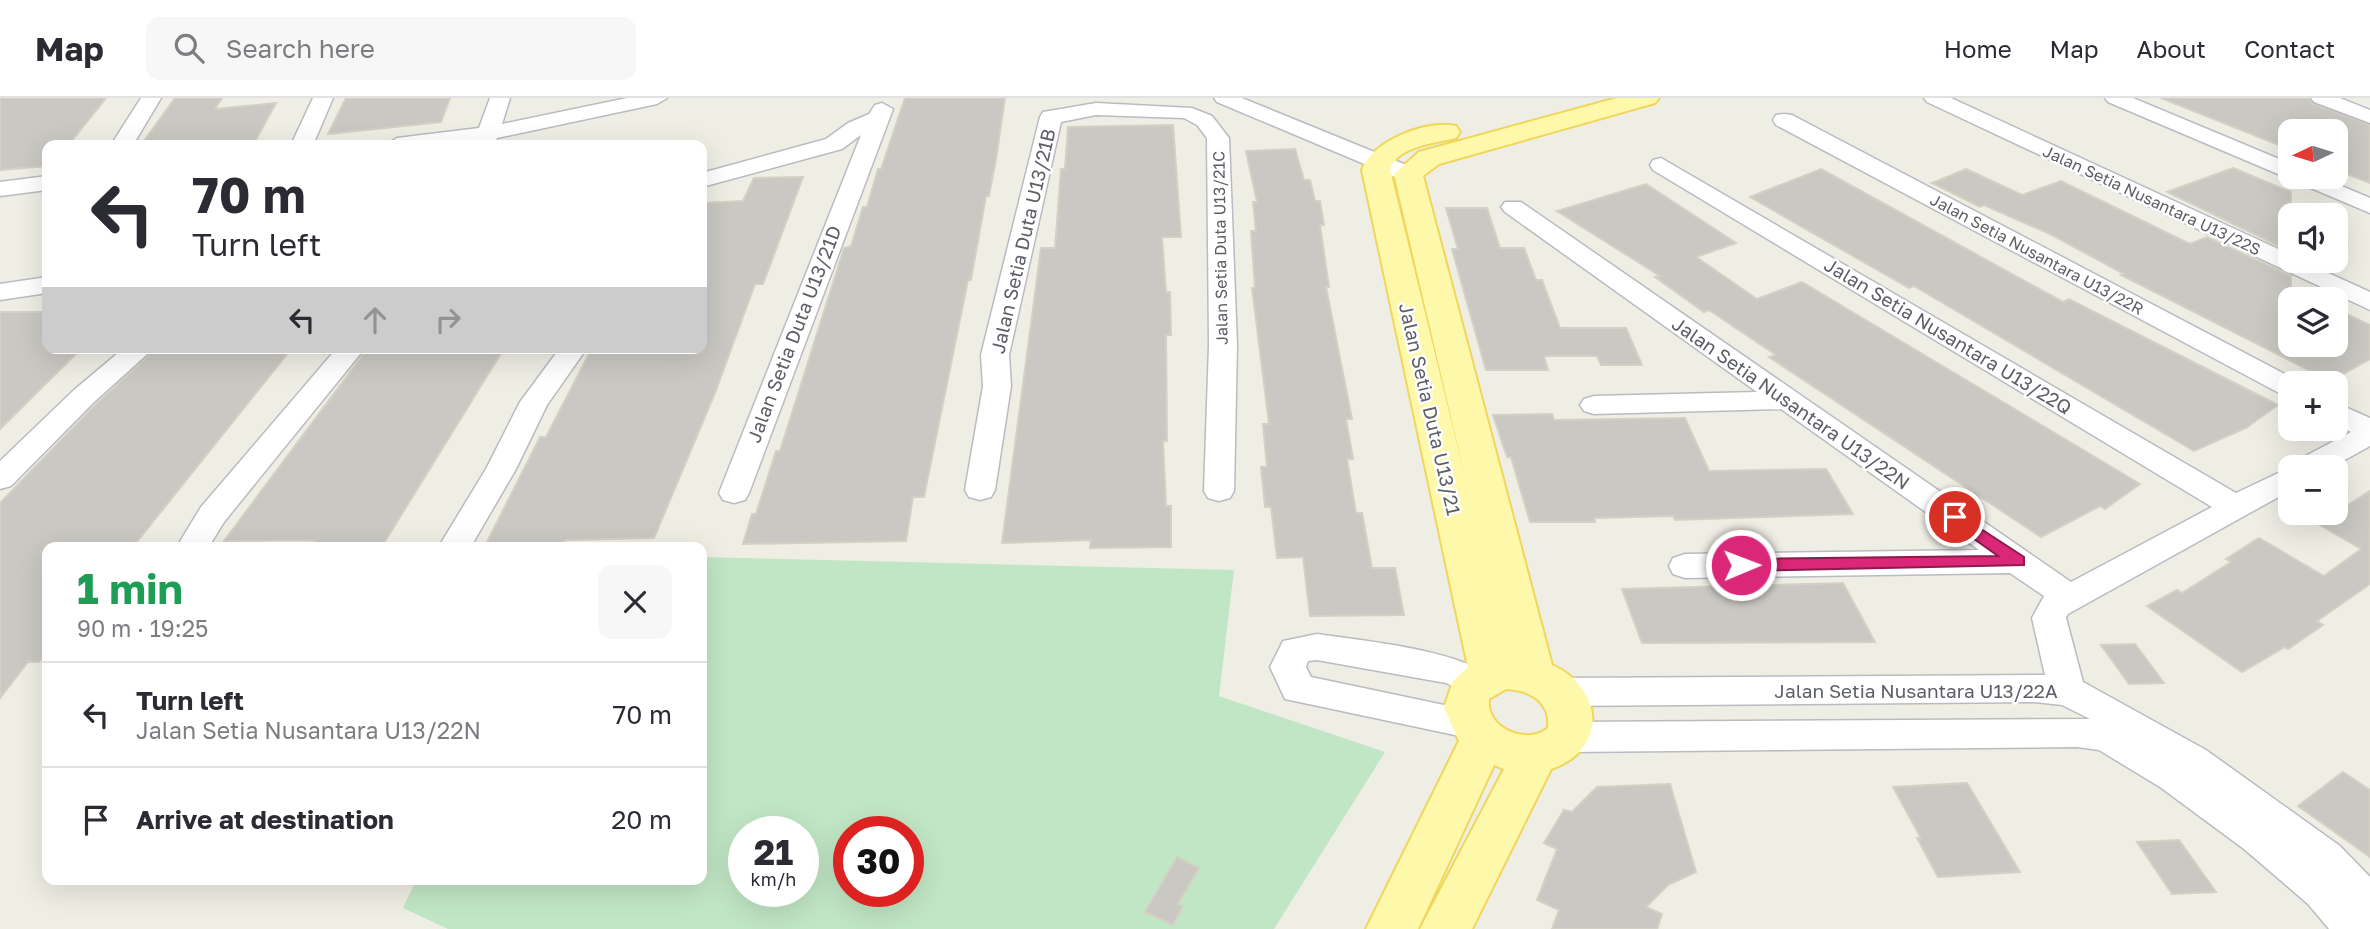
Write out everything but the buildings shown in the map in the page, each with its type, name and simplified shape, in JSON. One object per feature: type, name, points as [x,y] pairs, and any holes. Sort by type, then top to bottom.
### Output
[{"type":"main road","points":[[1399,162],[1564,98]]},
{"type":"main road","points":[[1399,162],[1646,98]]},
{"type":"main road","name":"Jalan Setia Duta U13/21","points":[[1399,162],[1502,698],[1572,715],[1572,730],[1552,746]]},
{"type":"main road","points":[[1502,698],[1517,755],[1552,746]]},
{"type":"main road","points":[[1392,929],[1502,698]]},
{"type":"main road","points":[[1446,929],[1552,746]]},
{"type":"street","points":[[125,140],[151,98]]},
{"type":"street","points":[[304,140],[323,98]]},
{"type":"street","points":[[486,140],[500,98]]},
{"type":"street","points":[[486,140],[657,98]]},
{"type":"street","points":[[1224,98],[1399,162]]},
{"type":"street","points":[[1269,98],[1399,162]]},
{"type":"street","name":"Jalan Setia Nusantara U13/22S","points":[[1934,98],[2370,302]]},
{"type":"street","points":[[2115,98],[2278,167]]},
{"type":"street","points":[[2321,98],[2370,117]]},
{"type":"street","name":"Jalan Setia Duta U13/21C","points":[[1048,107],[1087,103],[1198,116],[1210,124],[1218,138],[1223,345],[1219,491]]},
{"type":"street","points":[[707,179],[834,144],[880,105]]},
{"type":"street","name":"Jalan Setia Duta U13/21D","points":[[734,493],[880,105]]},
{"type":"street","name":"Jalan Setia Duta U13/21B","points":[[980,489],[997,386],[995,355],[1048,107]]},
{"type":"street","name":"Jalan Setia Nusantara U13/22R","points":[[1783,120],[2278,381]]},
{"type":"street","points":[[818,149],[845,161],[854,176]]},
{"type":"street","name":"Jalan Setia Nusantara U13/22Q","points":[[1661,165],[2236,507]]},
{"type":"street","points":[[0,189],[42,184]]},
{"type":"street","points":[[2330,189],[2370,206]]},
{"type":"street","name":"Jalan Setia Nusantara U13/22N","points":[[1513,207],[2070,598]]},
{"type":"street","points":[[0,292],[42,286]]},
{"type":"street","points":[[0,479],[84,396],[134,354]]},
{"type":"street","points":[[196,542],[212,515],[347,354]]},
{"type":"street","points":[[458,542],[501,470],[534,402],[570,354]]},
{"type":"street","points":[[1594,405],[1788,400]]},
{"type":"street","points":[[2330,455],[2370,432],[2348,419]]},
{"type":"street","points":[[2090,710],[2049,618],[2054,606],[2278,484]]},
{"type":"street","points":[[1685,566],[2018,561]]},
{"type":"street","points":[[2015,688],[2044,733]]},
{"type":"street","name":"Jalan Setia Nusantara U13/22A","points":[[1502,698],[2015,688],[2090,710],[2193,761],[2326,858],[2370,905]]},
{"type":"street","name":"Jalan Setia Nusantara U13/22A","points":[[1552,746],[2077,732],[2090,710]]},
{"type":"street","name":"Jalan Setia Nusantara U13/22A","points":[[2090,710],[2152,761],[2258,837],[2323,891],[2354,929]]},
{"type":"street","points":[[2362,929],[2370,925]]},
{"type":"green space","points":[[707,557],[1234,570],[1219,696],[1385,752],[1274,929],[448,929],[403,908],[414,885],[707,885]]},
{"type":"route","points":[[1741,565],[2018,561],[1955,517]]}]
